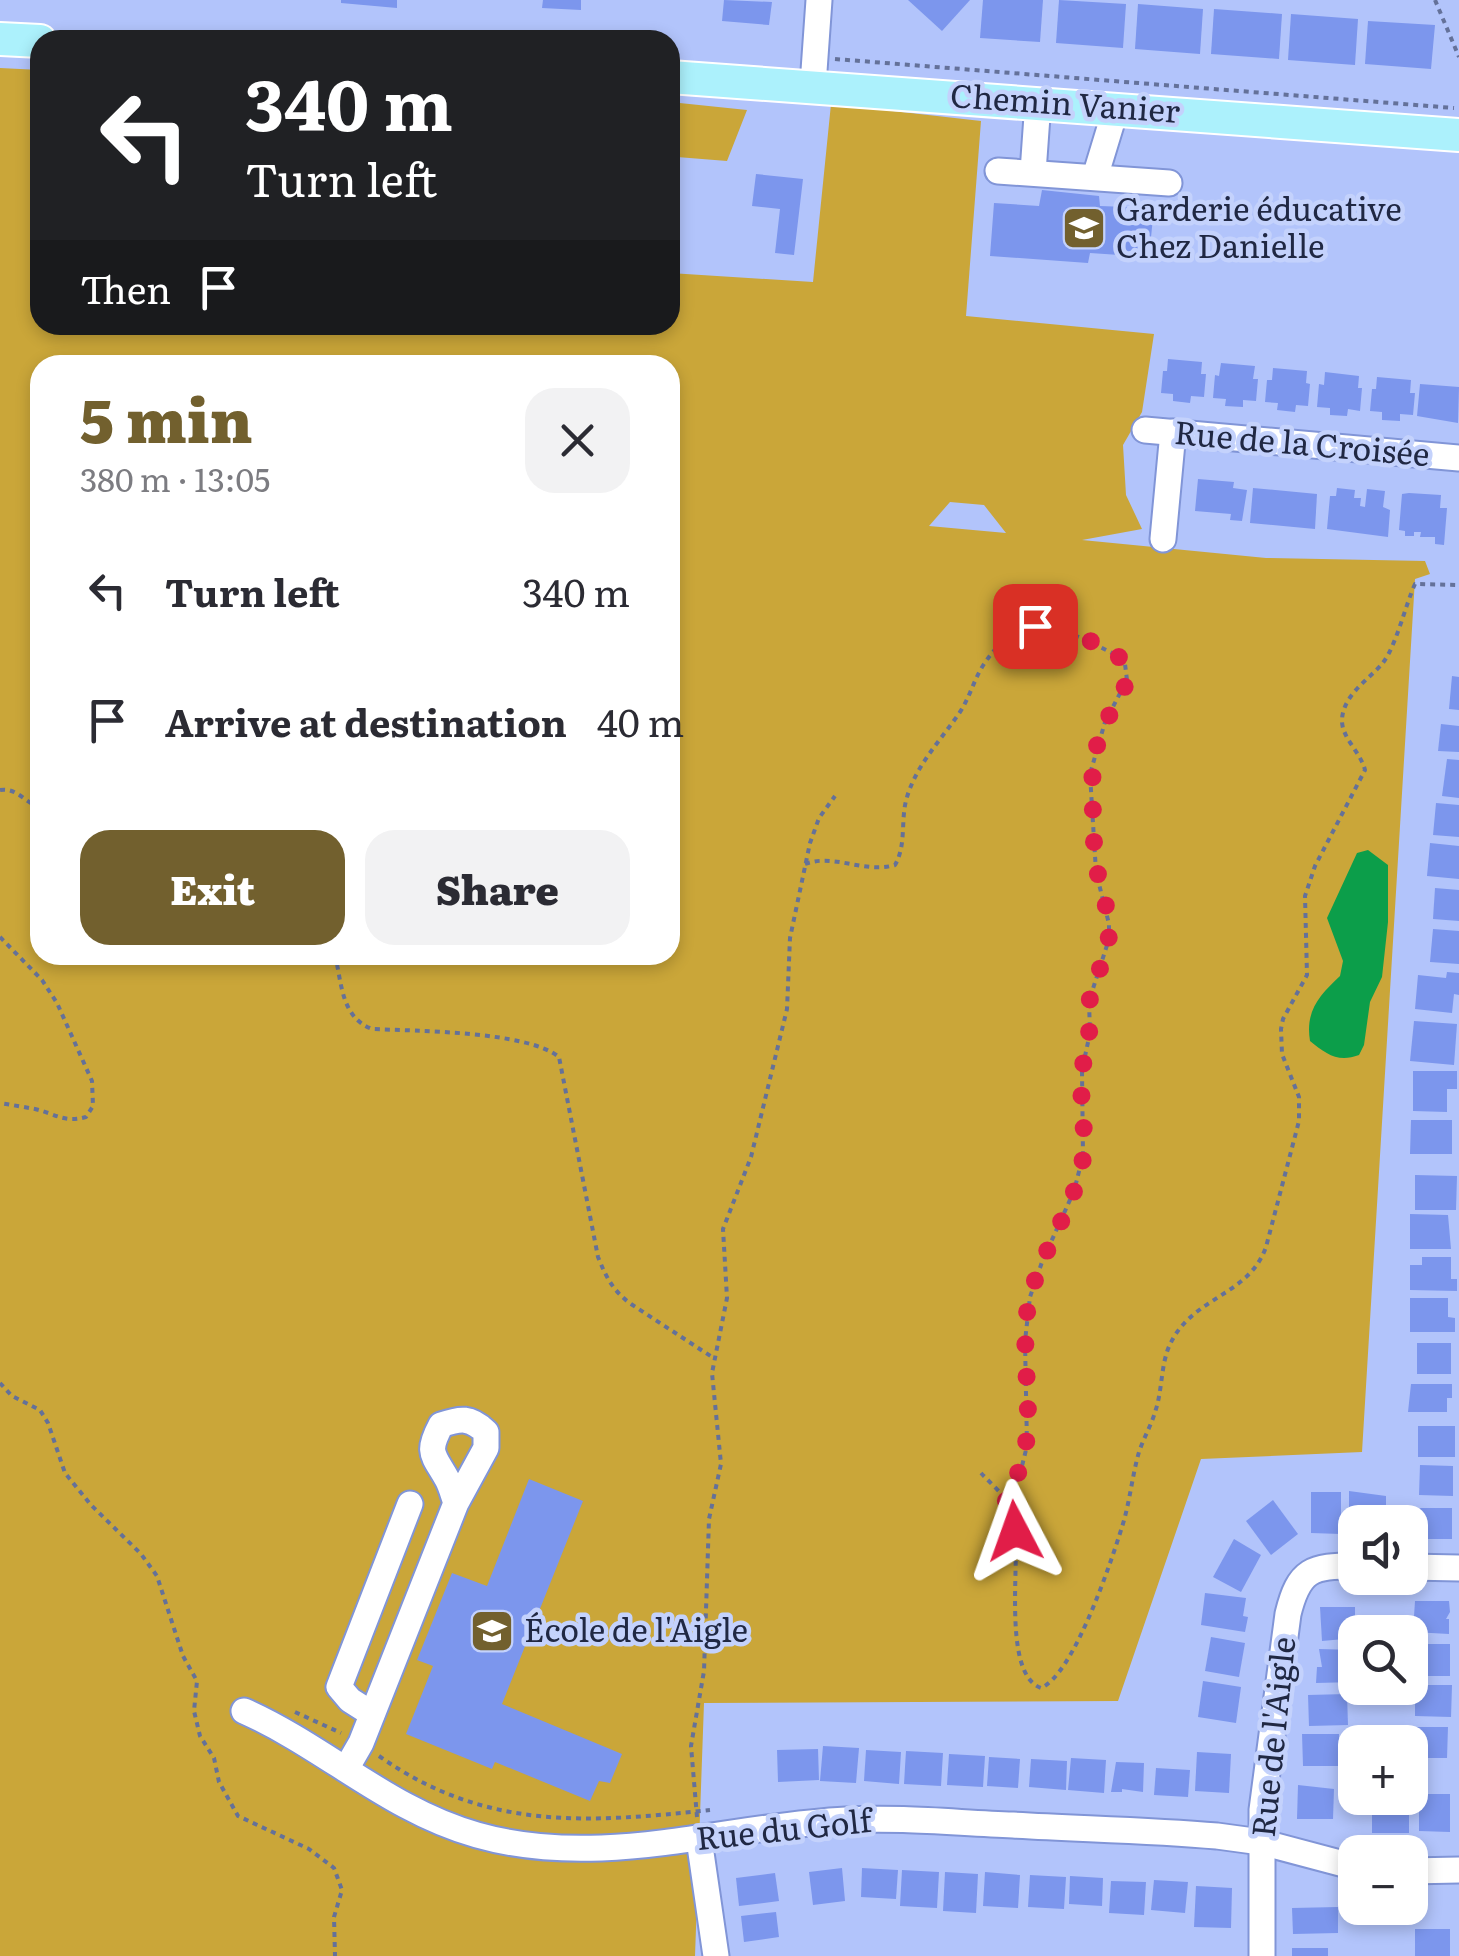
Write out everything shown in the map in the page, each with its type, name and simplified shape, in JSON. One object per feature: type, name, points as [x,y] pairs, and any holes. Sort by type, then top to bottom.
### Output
[{"type":"main road","points":[[0,39],[30,41]]},
{"type":"main road","name":"Chemin Vanier","points":[[680,77],[814,71],[1038,102],[1459,135]]},
{"type":"street","points":[[814,71],[819,0]]},
{"type":"street","points":[[1033,172],[1038,102]]},
{"type":"street","points":[[1095,178],[1116,108]]},
{"type":"street","points":[[998,171],[1169,183]]},
{"type":"street","name":"Rue de la Croisée","points":[[1144,430],[1459,458]]},
{"type":"street","points":[[1163,539],[1173,432]]},
{"type":"street","points":[[346,1770],[362,1744],[456,1503]]},
{"type":"street","points":[[372,1714],[350,1700],[339,1687],[410,1504]]},
{"type":"street","name":"Rue de l'Aigle","points":[[1262,1956],[1262,1810],[1292,1597],[1309,1571],[1338,1566]]},
{"type":"street","points":[[1428,1567],[1459,1568]]},
{"type":"street","name":"Rue du Golf","points":[[244,1711],[270,1723],[388,1798],[475,1835],[504,1841],[578,1850],[883,1819],[1197,1834],[1261,1842],[1338,1862]]},
{"type":"street","points":[[699,1839],[716,1956]]},
{"type":"street","points":[[1428,1870],[1459,1870]]},
{"type":"path","points":[[1435,0],[1459,57]]},
{"type":"path","points":[[814,71],[1459,108]]},
{"type":"path","points":[[981,1473],[1004,1497],[1015,1519],[1017,1646],[1025,1677],[1041,1688],[1061,1669],[1099,1594],[1122,1526],[1141,1447],[1157,1406],[1168,1350],[1193,1312],[1248,1276],[1266,1248],[1299,1120],[1299,1097],[1282,1054],[1281,1029],[1307,975],[1306,896],[1315,866],[1366,770],[1345,733],[1345,708],[1395,642],[1414,584],[1459,585]]},
{"type":"path","points":[[805,864],[818,859],[862,868],[895,865],[902,853],[905,801],[920,767],[960,712],[987,660],[1013,636],[1035,626],[1054,627],[1120,657],[1125,664],[1127,680],[1105,722],[1090,774],[1096,872],[1109,939],[1089,1001],[1090,1033],[1081,1082],[1083,1156],[1074,1191],[1030,1297],[1025,1341],[1027,1446],[1020,1474],[1004,1497]]},
{"type":"path","points":[[0,790],[17,793],[30,804]]},
{"type":"path","points":[[699,1839],[691,1746],[704,1671],[710,1519],[721,1464],[712,1373],[728,1298],[723,1229],[752,1156],[787,1010],[790,938],[805,864],[820,818],[836,796]]},
{"type":"path","points":[[0,937],[42,980],[57,1002],[92,1081],[93,1106],[86,1117],[72,1121],[41,1110],[0,1103]]},
{"type":"path","points":[[337,965],[348,1014],[359,1024],[372,1029],[472,1035],[538,1044],[560,1057],[598,1256],[606,1278],[631,1304],[714,1357]]},
{"type":"path","points":[[0,1384],[12,1396],[40,1410],[65,1472],[91,1505],[142,1554],[157,1576],[183,1656],[197,1681],[194,1711],[200,1736],[214,1758],[219,1782],[238,1816],[309,1849],[334,1868],[342,1890],[334,1918],[335,1956]]},
{"type":"path","points":[[270,1723],[280,1706],[362,1744],[398,1769],[458,1799],[510,1814],[592,1821],[710,1810]]},
{"type":"shaded area","points":[[0,68],[30,70],[30,335],[680,335],[680,274],[813,282],[831,104],[981,121],[966,316],[1154,334],[1142,412],[1123,445],[1126,495],[1142,529],[1082,540],[1266,558],[1425,561],[1430,574],[1415,579],[1362,1452],[1201,1459],[1118,1701],[704,1703],[695,1956],[0,1956]],"holes":[[[950,502],[984,505],[1006,533],[929,526]]]},
{"type":"shaded area","points":[[680,103],[747,110],[727,161],[680,157]]},
{"type":"shaded area","points":[[1368,850],[1388,865],[1388,922],[1382,977],[1370,1002],[1359,1055],[1338,1058],[1310,1041],[1310,1020],[1320,997],[1340,976],[1343,961],[1327,918],[1357,853]]},
{"type":"building","points":[[397,0],[397,8],[341,3]]},
{"type":"building","points":[[543,0],[581,0],[581,10],[542,8]]},
{"type":"building","points":[[724,0],[772,2],[769,25],[722,21]]},
{"type":"building","points":[[908,0],[970,0],[942,31]]},
{"type":"building","points":[[983,0],[1043,0],[1040,42],[980,38]]},
{"type":"building","points":[[1059,0],[1126,4],[1123,48],[1056,43]]},
{"type":"building","points":[[1138,4],[1203,9],[1200,54],[1135,49]]},
{"type":"building","points":[[1214,9],[1282,14],[1279,59],[1211,54]]},
{"type":"building","points":[[1291,14],[1358,19],[1355,65],[1288,60]]},
{"type":"building","points":[[1368,21],[1435,25],[1431,69],[1365,64]]},
{"type":"building","points":[[756,174],[803,179],[794,255],[775,253],[780,209],[752,206]]},
{"type":"building","points":[[1042,190],[1099,196],[1100,206],[1154,208],[1149,257],[1090,253],[1088,263],[990,256],[994,203],[1039,206]]},
{"type":"building","points":[[1168,359],[1202,362],[1201,374],[1206,374],[1204,397],[1191,396],[1190,403],[1173,401],[1173,394],[1161,393]]},
{"type":"building","points":[[1221,363],[1255,366],[1256,401],[1243,400],[1243,407],[1225,406],[1226,399],[1213,398],[1215,375],[1219,376]]},
{"type":"building","points":[[1273,368],[1307,371],[1308,406],[1296,405],[1295,412],[1277,410],[1278,403],[1265,402],[1267,380],[1272,380]]},
{"type":"building","points":[[1325,372],[1359,376],[1360,411],[1348,409],[1347,416],[1330,415],[1330,408],[1317,407],[1319,384],[1324,385]]},
{"type":"building","points":[[1377,377],[1411,380],[1410,393],[1415,393],[1413,415],[1400,414],[1400,421],[1382,420],[1382,412],[1370,411]]},
{"type":"building","points":[[1420,384],[1459,387],[1458,423],[1417,416]]},
{"type":"building","points":[[1198,479],[1234,482],[1233,488],[1247,490],[1242,521],[1230,520],[1231,514],[1195,511]]},
{"type":"building","points":[[1253,488],[1317,494],[1315,529],[1250,523]]},
{"type":"building","points":[[1337,488],[1355,490],[1354,498],[1361,498],[1360,506],[1365,507],[1367,489],[1385,491],[1383,507],[1390,510],[1388,537],[1327,529],[1330,496],[1336,496]]},
{"type":"building","points":[[1402,494],[1441,495],[1440,508],[1447,508],[1444,545],[1435,544],[1435,537],[1420,537],[1421,532],[1405,536],[1405,531],[1399,530]]},
{"type":"building","points":[[1452,676],[1459,677],[1459,710],[1449,709]]},
{"type":"building","points":[[1441,724],[1459,726],[1459,752],[1438,751]]},
{"type":"building","points":[[1447,759],[1459,760],[1459,798],[1442,796]]},
{"type":"building","points":[[1436,803],[1459,805],[1459,837],[1433,835]]},
{"type":"building","points":[[1430,843],[1459,846],[1459,879],[1427,876]]},
{"type":"building","points":[[1435,888],[1459,890],[1459,921],[1433,919]]},
{"type":"building","points":[[1433,929],[1459,931],[1459,964],[1430,962]]},
{"type":"building","points":[[1447,972],[1459,973],[1459,995],[1454,994],[1452,1013],[1415,1009],[1418,975],[1446,978]]},
{"type":"building","points":[[1414,1021],[1457,1024],[1454,1065],[1410,1061]]},
{"type":"building","points":[[1413,1071],[1457,1071],[1457,1089],[1447,1089],[1447,1112],[1413,1111]]},
{"type":"building","points":[[1411,1120],[1452,1120],[1452,1154],[1410,1154]]},
{"type":"building","points":[[1415,1175],[1457,1176],[1456,1210],[1415,1210]]},
{"type":"building","points":[[1410,1214],[1448,1215],[1451,1249],[1410,1249]]},
{"type":"building","points":[[1422,1257],[1451,1257],[1451,1279],[1457,1279],[1457,1291],[1410,1290],[1410,1265],[1422,1265]]},
{"type":"building","points":[[1410,1298],[1448,1298],[1448,1317],[1455,1318],[1455,1332],[1410,1332]]},
{"type":"building","points":[[1417,1343],[1451,1343],[1451,1374],[1417,1374]]},
{"type":"building","points":[[1411,1384],[1452,1384],[1447,1412],[1408,1412]]},
{"type":"building","points":[[1418,1426],[1455,1426],[1455,1457],[1418,1457]]},
{"type":"building","points":[[1420,1465],[1453,1466],[1453,1496],[1419,1495]]},
{"type":"building","name":"École de l'Aigle","points":[[529,1479],[583,1501],[502,1704],[622,1754],[610,1783],[599,1781],[590,1801],[495,1762],[492,1769],[406,1734],[433,1666],[417,1660],[452,1573],[487,1586]]},
{"type":"building","points":[[1349,1491],[1386,1496],[1386,1505],[1349,1505]]},
{"type":"building","points":[[1311,1492],[1341,1492],[1338,1534],[1311,1533]]},
{"type":"building","points":[[1273,1500],[1298,1534],[1271,1555],[1246,1521]]},
{"type":"building","points":[[1428,1508],[1452,1508],[1452,1539],[1428,1539]]},
{"type":"building","points":[[1234,1539],[1261,1555],[1241,1592],[1213,1577]]},
{"type":"building","points":[[1205,1593],[1246,1598],[1245,1632],[1201,1625]]},
{"type":"building","points":[[1415,1601],[1449,1601],[1449,1634],[1428,1633],[1428,1615],[1414,1615]]},
{"type":"building","points":[[1320,1607],[1355,1607],[1355,1615],[1338,1615],[1338,1640],[1322,1641]]},
{"type":"building","points":[[1211,1637],[1245,1643],[1239,1677],[1205,1671]]},
{"type":"building","points":[[1428,1644],[1450,1644],[1450,1676],[1428,1676]]},
{"type":"building","points":[[1319,1649],[1338,1650],[1338,1682],[1316,1683],[1317,1667],[1322,1667]]},
{"type":"building","points":[[1203,1681],[1241,1687],[1236,1723],[1198,1717]]},
{"type":"building","points":[[1428,1685],[1452,1685],[1451,1717],[1415,1716],[1415,1705],[1428,1705]]},
{"type":"building","points":[[1338,1694],[1338,1705],[1347,1705],[1348,1725],[1309,1726],[1308,1695]]},
{"type":"building","points":[[1428,1727],[1448,1727],[1447,1758],[1428,1758]]},
{"type":"building","points":[[1302,1734],[1338,1734],[1338,1766],[1303,1766]]},
{"type":"building","points":[[823,1746],[859,1748],[856,1783],[820,1781]]},
{"type":"building","points":[[818,1749],[819,1780],[778,1782],[777,1750]]},
{"type":"building","points":[[866,1750],[901,1752],[899,1784],[864,1781]]},
{"type":"building","points":[[906,1751],[943,1753],[941,1786],[904,1784]]},
{"type":"building","points":[[1197,1752],[1231,1754],[1229,1793],[1195,1791]]},
{"type":"building","points":[[949,1754],[985,1756],[983,1787],[947,1785]]},
{"type":"building","points":[[989,1757],[1020,1759],[1018,1788],[987,1786]]},
{"type":"building","points":[[1071,1758],[1106,1760],[1104,1793],[1068,1790]]},
{"type":"building","points":[[1031,1759],[1067,1761],[1066,1790],[1029,1787]]},
{"type":"building","points":[[1116,1762],[1144,1763],[1143,1792],[1111,1792]]},
{"type":"building","points":[[1156,1768],[1190,1770],[1188,1797],[1154,1795]]},
{"type":"building","points":[[1298,1785],[1334,1789],[1333,1819],[1297,1819]]},
{"type":"building","points":[[1428,1794],[1450,1794],[1450,1832],[1419,1831],[1419,1815],[1428,1815]]},
{"type":"building","points":[[1372,1815],[1409,1815],[1409,1833],[1372,1833]]},
{"type":"building","points":[[842,1868],[845,1901],[813,1905],[809,1872]]},
{"type":"building","points":[[862,1868],[898,1870],[896,1899],[861,1897]]},
{"type":"building","points":[[902,1870],[939,1872],[937,1908],[900,1906]]},
{"type":"building","points":[[945,1872],[978,1874],[976,1913],[943,1911]]},
{"type":"building","points":[[985,1872],[1020,1875],[1018,1908],[983,1906]]},
{"type":"building","points":[[775,1873],[779,1901],[739,1906],[736,1878]]},
{"type":"building","points":[[1030,1875],[1066,1877],[1064,1909],[1028,1907]]},
{"type":"building","points":[[1070,1876],[1103,1878],[1102,1906],[1069,1904]]},
{"type":"building","points":[[1154,1880],[1188,1882],[1185,1913],[1151,1910]]},
{"type":"building","points":[[1111,1881],[1146,1882],[1144,1915],[1109,1913]]},
{"type":"building","points":[[1196,1886],[1232,1888],[1231,1928],[1194,1927]]},
{"type":"building","points":[[1338,1907],[1338,1933],[1293,1934],[1292,1908]]},
{"type":"building","points":[[776,1912],[779,1937],[744,1942],[741,1916]]},
{"type":"building","points":[[1415,1929],[1450,1929],[1450,1956],[1415,1956]]},
{"type":"building","points":[[1292,1948],[1328,1948],[1328,1956],[1292,1956]]},
{"type":"place","name":"Garderie éducative Chez Danielle","points":[[1084,228]]},
{"type":"place","name":"École de l'Aigle","points":[[492,1631]]},
{"type":"route","points":[[1015,1531],[1011,1506],[1004,1497],[1020,1474],[1027,1446],[1025,1341],[1030,1297],[1081,1168],[1081,1082],[1090,1033],[1089,1001],[1109,939],[1096,872],[1090,774],[1101,732],[1127,680],[1120,657],[1054,627],[1035,626]]}]
